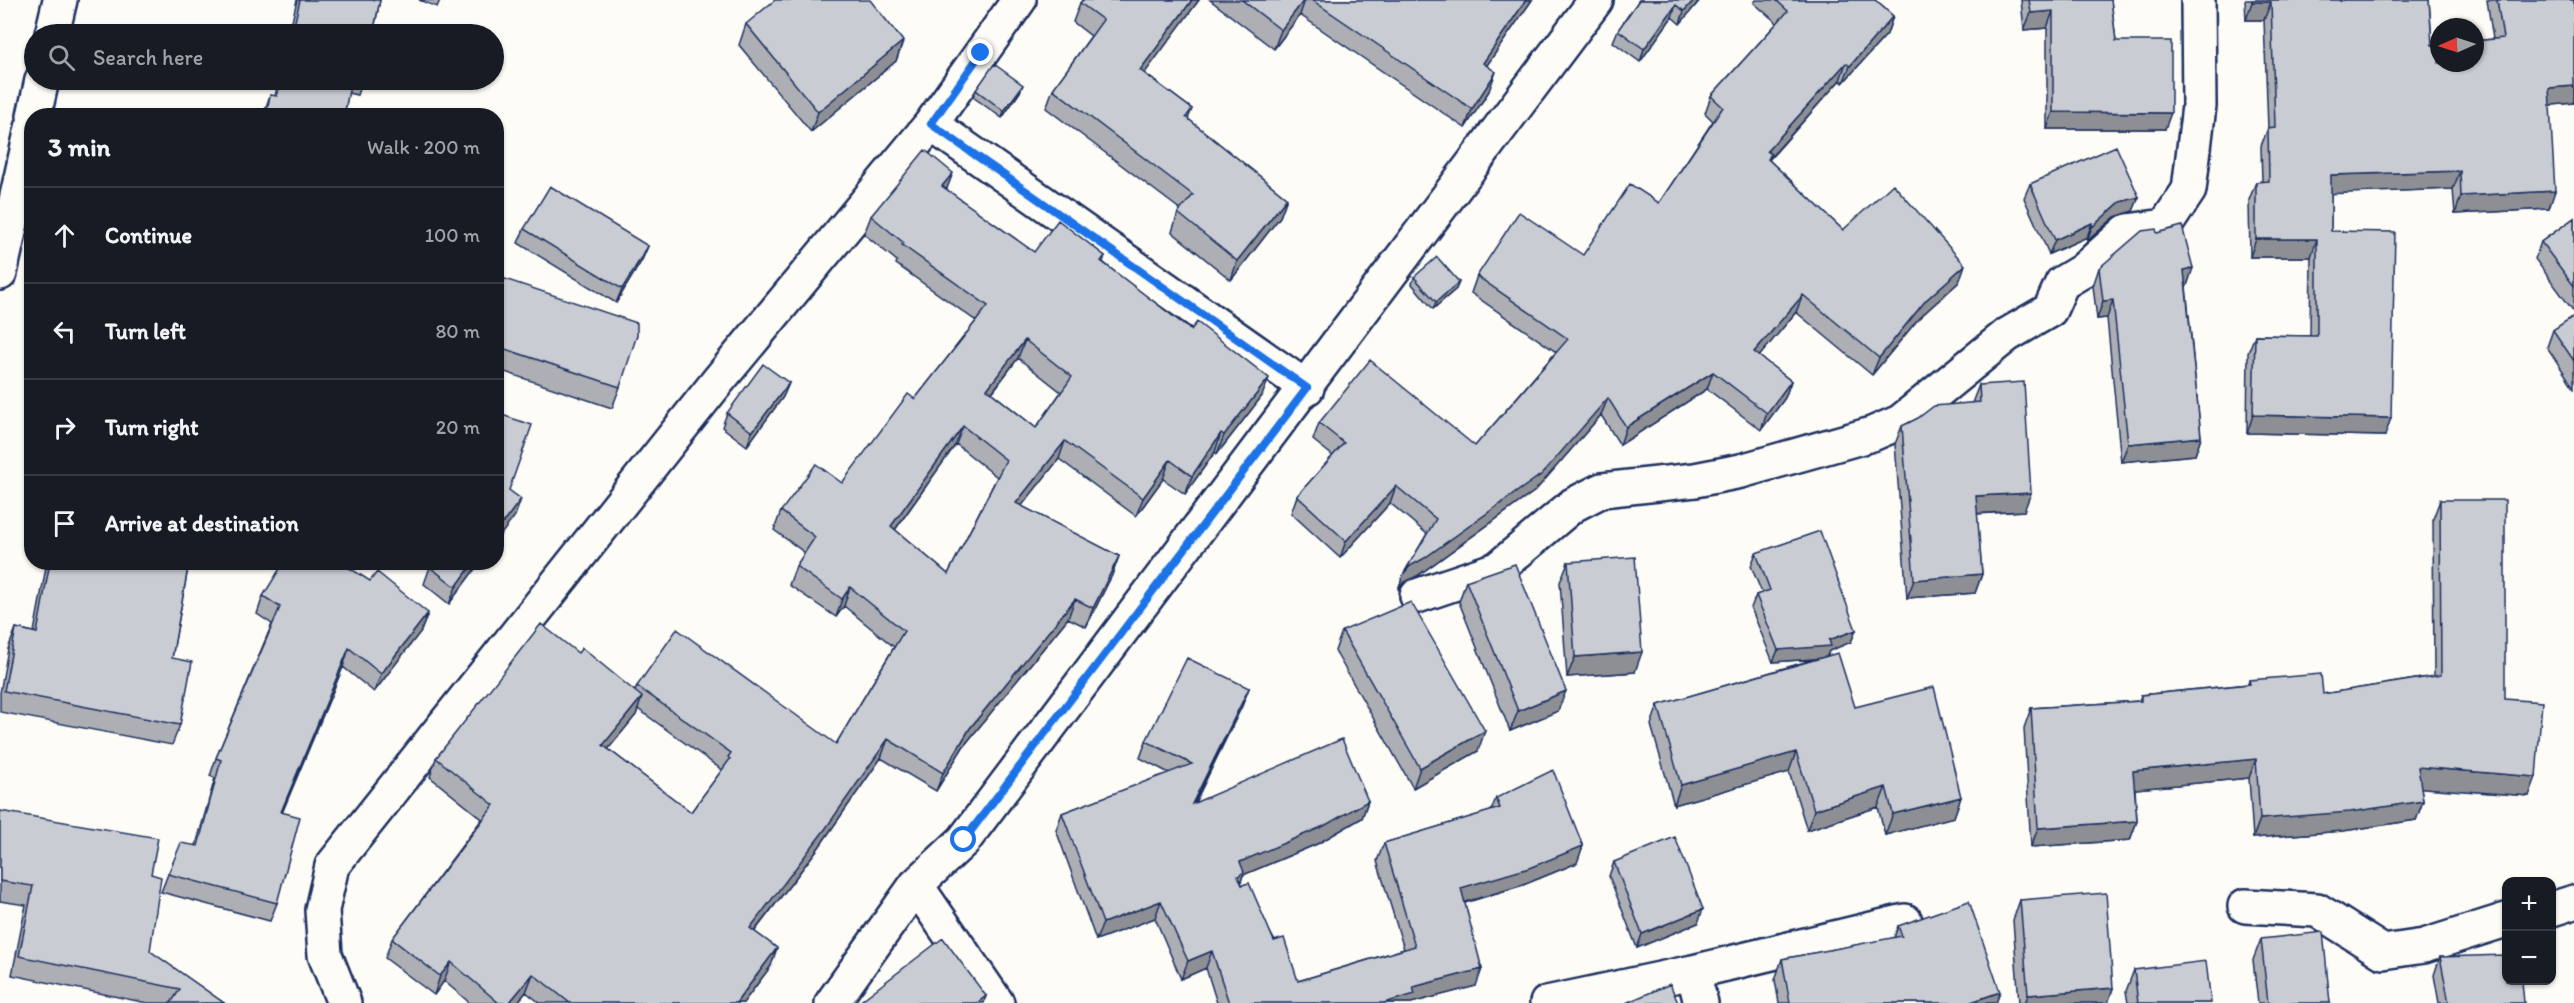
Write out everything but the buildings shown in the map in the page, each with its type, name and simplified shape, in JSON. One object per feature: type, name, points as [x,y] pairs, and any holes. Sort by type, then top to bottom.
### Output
[{"type":"street","points":[[54,24],[60,0]]},
{"type":"street","points":[[344,1003],[325,955],[322,910],[332,866],[718,381],[931,124],[1019,0]]},
{"type":"street","points":[[832,1003],[916,885],[964,840],[1307,388],[1596,0]]},
{"type":"street","points":[[1417,596],[1497,569],[1573,505],[1602,490],[1695,480],[1741,471],[1872,434],[1900,422],[2007,335],[2050,310],[2062,283],[2082,271],[2127,231],[2165,226],[2189,190],[2199,106],[2198,0]]},
{"type":"street","points":[[36,108],[40,90]]},
{"type":"street","points":[[931,124],[1307,388]]},
{"type":"street","points":[[0,273],[24,164]]},
{"type":"street","points":[[916,885],[997,1003]]},
{"type":"street","points":[[2556,908],[2574,902]]},
{"type":"street","points":[[2245,906],[2317,910],[2383,952],[2424,946],[2502,921]]},
{"type":"street","points":[[1547,1003],[1693,972],[1905,921]]},
{"type":"street","points":[[1693,972],[1701,1003]]},
{"type":"route","points":[[964,840],[1307,388],[931,124],[981,53]]}]
